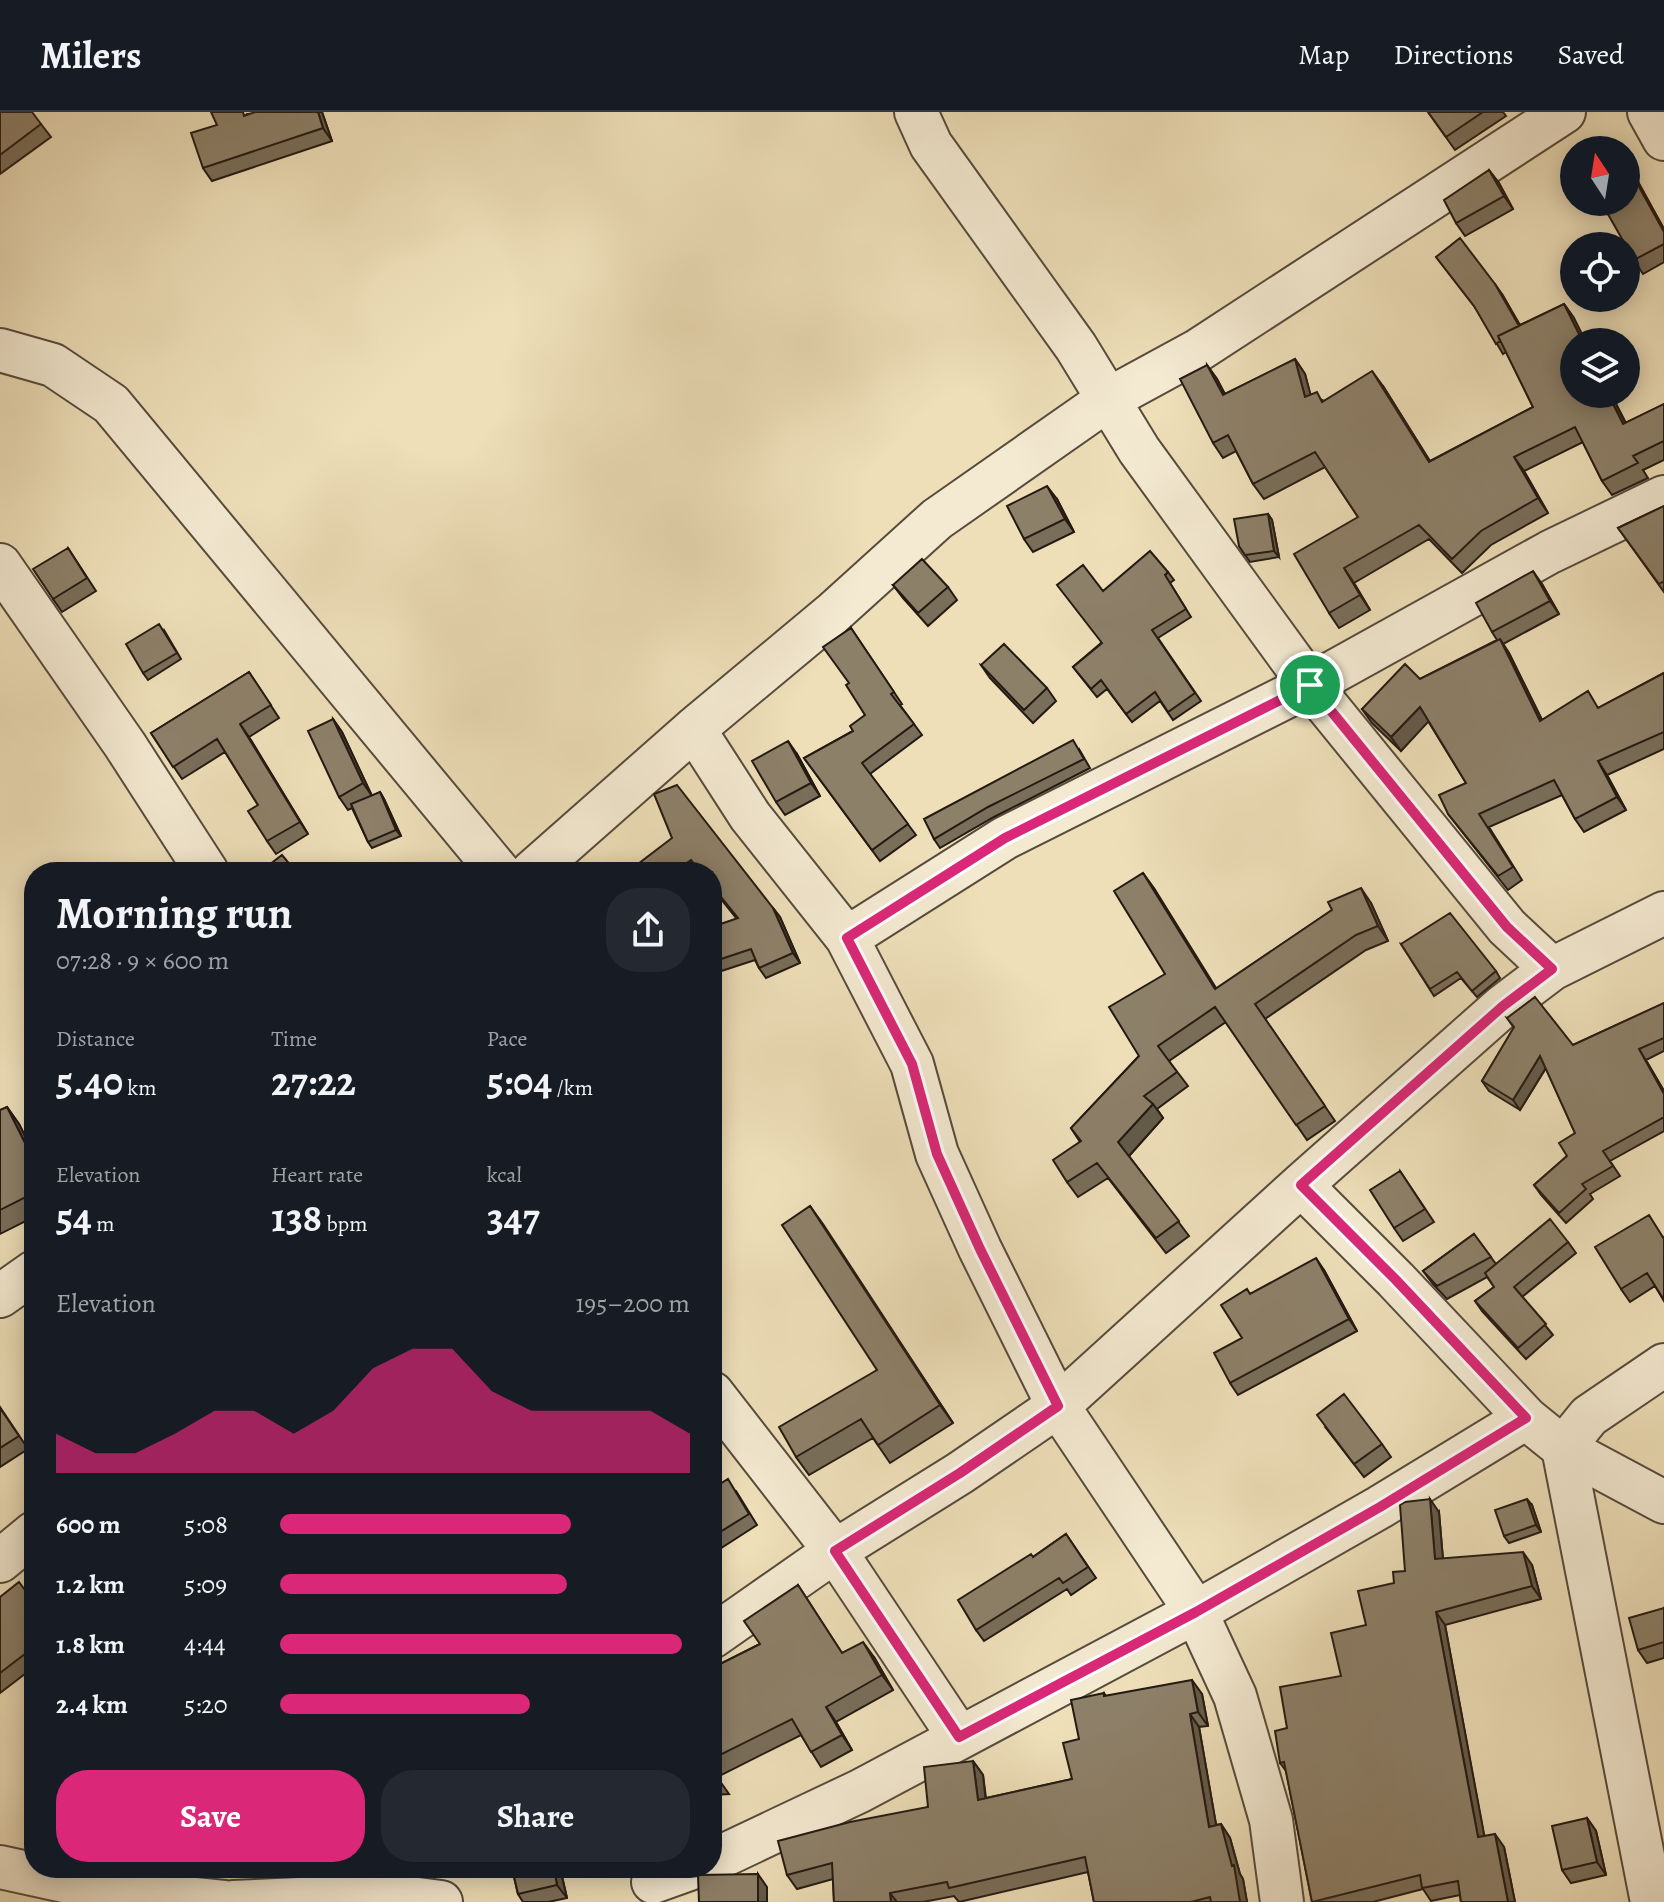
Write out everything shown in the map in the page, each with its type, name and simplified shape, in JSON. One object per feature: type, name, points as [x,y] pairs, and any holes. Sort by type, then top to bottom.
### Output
[{"type":"street","points":[[916,112],[931,145],[1076,347],[1139,450],[1310,685],[1507,927],[1552,969]]},
{"type":"street","points":[[543,862],[694,729],[832,614],[937,519],[1107,400],[1197,351],[1564,112]]},
{"type":"street","points":[[1649,112],[1664,139]]},
{"type":"street","points":[[0,350],[53,365],[111,404],[491,862]]},
{"type":"street","points":[[847,938],[1005,838],[1310,685],[1550,552],[1664,497]]},
{"type":"street","points":[[0,565],[116,732],[200,862]]},
{"type":"street","points":[[694,729],[750,816],[847,938],[912,1064],[937,1154],[1058,1406],[1196,1612],[1235,1696],[1271,1820],[1282,1902]]},
{"type":"street","points":[[722,1630],[835,1551],[960,1473],[1058,1406],[1503,1006],[1552,969],[1663,914]]},
{"type":"street","points":[[1301,1185],[1526,1418],[1563,1448],[1664,1502]]},
{"type":"street","points":[[0,1296],[24,1279]]},
{"type":"street","points":[[1563,1448],[1589,1416],[1664,1365]]},
{"type":"street","points":[[722,1406],[835,1551],[959,1737]]},
{"type":"street","points":[[722,1856],[860,1791],[1196,1612],[1380,1507],[1526,1418]]},
{"type":"street","points":[[1563,1448],[1652,1902]]},
{"type":"street","points":[[0,1561],[24,1541]]},
{"type":"street","points":[[0,1867],[24,1874]]},
{"type":"street","points":[[39,1878],[104,1896],[224,1902]]},
{"type":"street","points":[[431,1878],[444,1902]]},
{"type":"street","points":[[233,1902],[387,1895],[444,1902]]},
{"type":"building","points":[[0,112],[32,112],[41,124],[0,155]]},
{"type":"building","points":[[211,112],[243,112],[244,116],[255,112],[318,112],[323,128],[203,168],[191,133],[217,125]]},
{"type":"building","points":[[1428,112],[1483,112],[1446,137]]},
{"type":"building","points":[[1489,170],[1504,196],[1456,223],[1444,200]]},
{"type":"building","points":[[1640,189],[1664,232],[1664,244],[1640,257],[1640,232],[1618,232],[1609,216],[1640,216]]},
{"type":"building","points":[[1460,238],[1495,284],[1519,326],[1498,336],[1500,341],[1496,344],[1474,306],[1436,257]]},
{"type":"building","points":[[1560,306],[1560,312],[1568,312],[1576,328],[1560,328],[1560,408],[1615,408],[1623,424],[1664,404],[1664,441],[1633,456],[1638,463],[1602,481],[1575,427],[1514,457],[1538,498],[1481,531],[1452,559],[1419,525],[1344,568],[1360,595],[1329,613],[1294,554],[1358,517],[1315,452],[1253,484],[1228,435],[1213,443],[1180,379],[1207,365],[1223,395],[1295,359],[1305,397],[1317,392],[1322,402],[1372,371],[1429,462],[1533,407],[1498,336]]},
{"type":"building","points":[[1047,486],[1065,519],[1024,539],[1007,506]]},
{"type":"building","points":[[1664,506],[1664,581],[1659,584],[1618,528]]},
{"type":"building","points":[[1268,514],[1274,551],[1245,555],[1239,546],[1234,519]]},
{"type":"building","points":[[68,548],[87,578],[53,599],[33,569]]},
{"type":"building","points":[[1150,551],[1168,572],[1165,575],[1186,609],[1152,630],[1195,693],[1168,712],[1155,692],[1126,714],[1101,680],[1091,689],[1073,667],[1102,643],[1057,585],[1083,565],[1103,591]]},
{"type":"building","points":[[922,559],[948,587],[918,613],[893,585]]},
{"type":"building","points":[[1533,571],[1550,601],[1492,632],[1476,603]]},
{"type":"building","points":[[159,624],[177,653],[143,673],[126,644]]},
{"type":"building","points":[[851,628],[894,692],[891,694],[914,724],[862,763],[908,824],[872,850],[804,758],[853,731],[850,726],[865,715],[846,685],[849,683],[823,647]]},
{"type":"building","points":[[1500,639],[1540,721],[1588,691],[1598,708],[1664,673],[1664,732],[1598,761],[1617,797],[1575,819],[1554,780],[1479,814],[1513,867],[1498,876],[1448,814],[1439,795],[1466,783],[1420,707],[1391,737],[1362,709],[1405,664],[1420,679]]},
{"type":"building","points":[[1004,644],[1047,688],[1024,710],[981,665]]},
{"type":"building","points":[[249,672],[271,705],[240,724],[300,822],[267,841],[248,811],[258,805],[217,739],[173,767],[151,733]]},
{"type":"building","points":[[333,719],[363,783],[339,797],[308,731]]},
{"type":"building","points":[[1073,740],[1084,759],[988,807],[934,839],[924,819]]},
{"type":"building","points":[[788,741],[811,783],[776,802],[752,761]]},
{"type":"building","points":[[677,785],[773,908],[793,953],[759,968],[751,949],[722,959],[722,924],[738,918],[722,898],[722,862],[641,862],[672,838],[654,794]]},
{"type":"building","points":[[380,792],[396,830],[368,842],[351,804]]},
{"type":"building","points":[[282,855],[288,862],[273,862]]},
{"type":"building","points":[[1143,873],[1215,989],[1332,910],[1328,902],[1361,888],[1378,926],[1356,935],[1255,1004],[1325,1106],[1296,1125],[1215,1007],[1158,1046],[1177,1072],[1144,1096],[1153,1104],[1118,1142],[1179,1221],[1156,1238],[1097,1163],[1067,1182],[1053,1160],[1081,1141],[1071,1128],[1139,1056],[1109,1007],[1165,974],[1114,891]]},
{"type":"building","points":[[1450,913],[1496,971],[1472,991],[1457,972],[1430,989],[1401,944]]},
{"type":"building","points":[[1535,997],[1573,1045],[1664,1003],[1664,1038],[1639,1049],[1664,1094],[1664,1117],[1603,1151],[1613,1166],[1582,1184],[1586,1189],[1559,1213],[1534,1185],[1567,1156],[1559,1143],[1575,1133],[1540,1056],[1513,1100],[1482,1081],[1514,1027],[1507,1018]]},
{"type":"building","points":[[7,1107],[24,1141],[24,1198],[0,1210],[0,1110]]},
{"type":"building","points":[[1400,1171],[1425,1209],[1394,1228],[1370,1190]]},
{"type":"building","points":[[810,1206],[940,1405],[878,1445],[861,1419],[796,1457],[779,1427],[877,1370],[782,1225]]},
{"type":"building","points":[[1649,1215],[1664,1239],[1664,1300],[1647,1273],[1621,1289],[1595,1247]]},
{"type":"building","points":[[1550,1219],[1568,1242],[1514,1287],[1546,1324],[1518,1348],[1475,1301],[1494,1287],[1485,1273]]},
{"type":"building","points":[[1474,1234],[1491,1257],[1437,1286],[1423,1271]]},
{"type":"building","points":[[1316,1258],[1349,1319],[1230,1383],[1214,1353],[1242,1338],[1221,1305],[1247,1289],[1250,1294]]},
{"type":"building","points":[[1344,1394],[1382,1444],[1354,1464],[1317,1415]]},
{"type":"building","points":[[0,1408],[19,1436],[0,1448]]},
{"type":"building","points":[[728,1479],[749,1514],[722,1531],[722,1483]]},
{"type":"building","points":[[1430,1499],[1435,1559],[1523,1552],[1532,1586],[1436,1612],[1478,1837],[1495,1834],[1508,1902],[1461,1902],[1458,1881],[1422,1888],[1420,1875],[1312,1902],[1275,1731],[1287,1728],[1280,1687],[1341,1676],[1331,1633],[1366,1625],[1358,1591],[1394,1583],[1393,1572],[1405,1571],[1400,1505]]},
{"type":"building","points":[[1527,1499],[1536,1525],[1504,1536],[1495,1510]]},
{"type":"building","points":[[1066,1534],[1088,1567],[1063,1583],[1059,1578],[976,1630],[958,1600],[1031,1554],[1033,1557]]},
{"type":"building","points":[[19,1582],[24,1589],[24,1655],[0,1673],[0,1597]]},
{"type":"building","points":[[798,1585],[842,1653],[863,1642],[882,1675],[826,1707],[842,1735],[811,1752],[792,1719],[722,1754],[722,1663],[760,1644],[744,1621]]},
{"type":"building","points":[[1664,1608],[1664,1642],[1638,1650],[1629,1618]]},
{"type":"building","points":[[1192,1680],[1198,1712],[1190,1714],[1209,1827],[1221,1824],[1234,1865],[1240,1902],[1211,1902],[1210,1897],[1191,1902],[1094,1902],[1085,1857],[949,1888],[947,1882],[890,1893],[891,1902],[834,1902],[832,1863],[787,1875],[778,1841],[850,1822],[928,1807],[924,1767],[973,1761],[978,1800],[1072,1779],[1063,1743],[1079,1739],[1071,1700]]},
{"type":"building","points":[[1587,1818],[1597,1862],[1562,1870],[1552,1826]]},
{"type":"building","points":[[758,1874],[758,1902],[699,1902],[698,1878],[722,1878],[722,1875]]},
{"type":"building","points":[[514,1878],[556,1878],[557,1885],[518,1894]]},
{"type":"route","points":[[1310,685],[1507,927],[1552,969],[1503,1006],[1301,1185],[1526,1418],[1380,1507],[1196,1612],[959,1737],[835,1551],[960,1473],[1058,1406],[937,1154],[912,1064],[847,938],[1005,838],[1310,685]]}]
